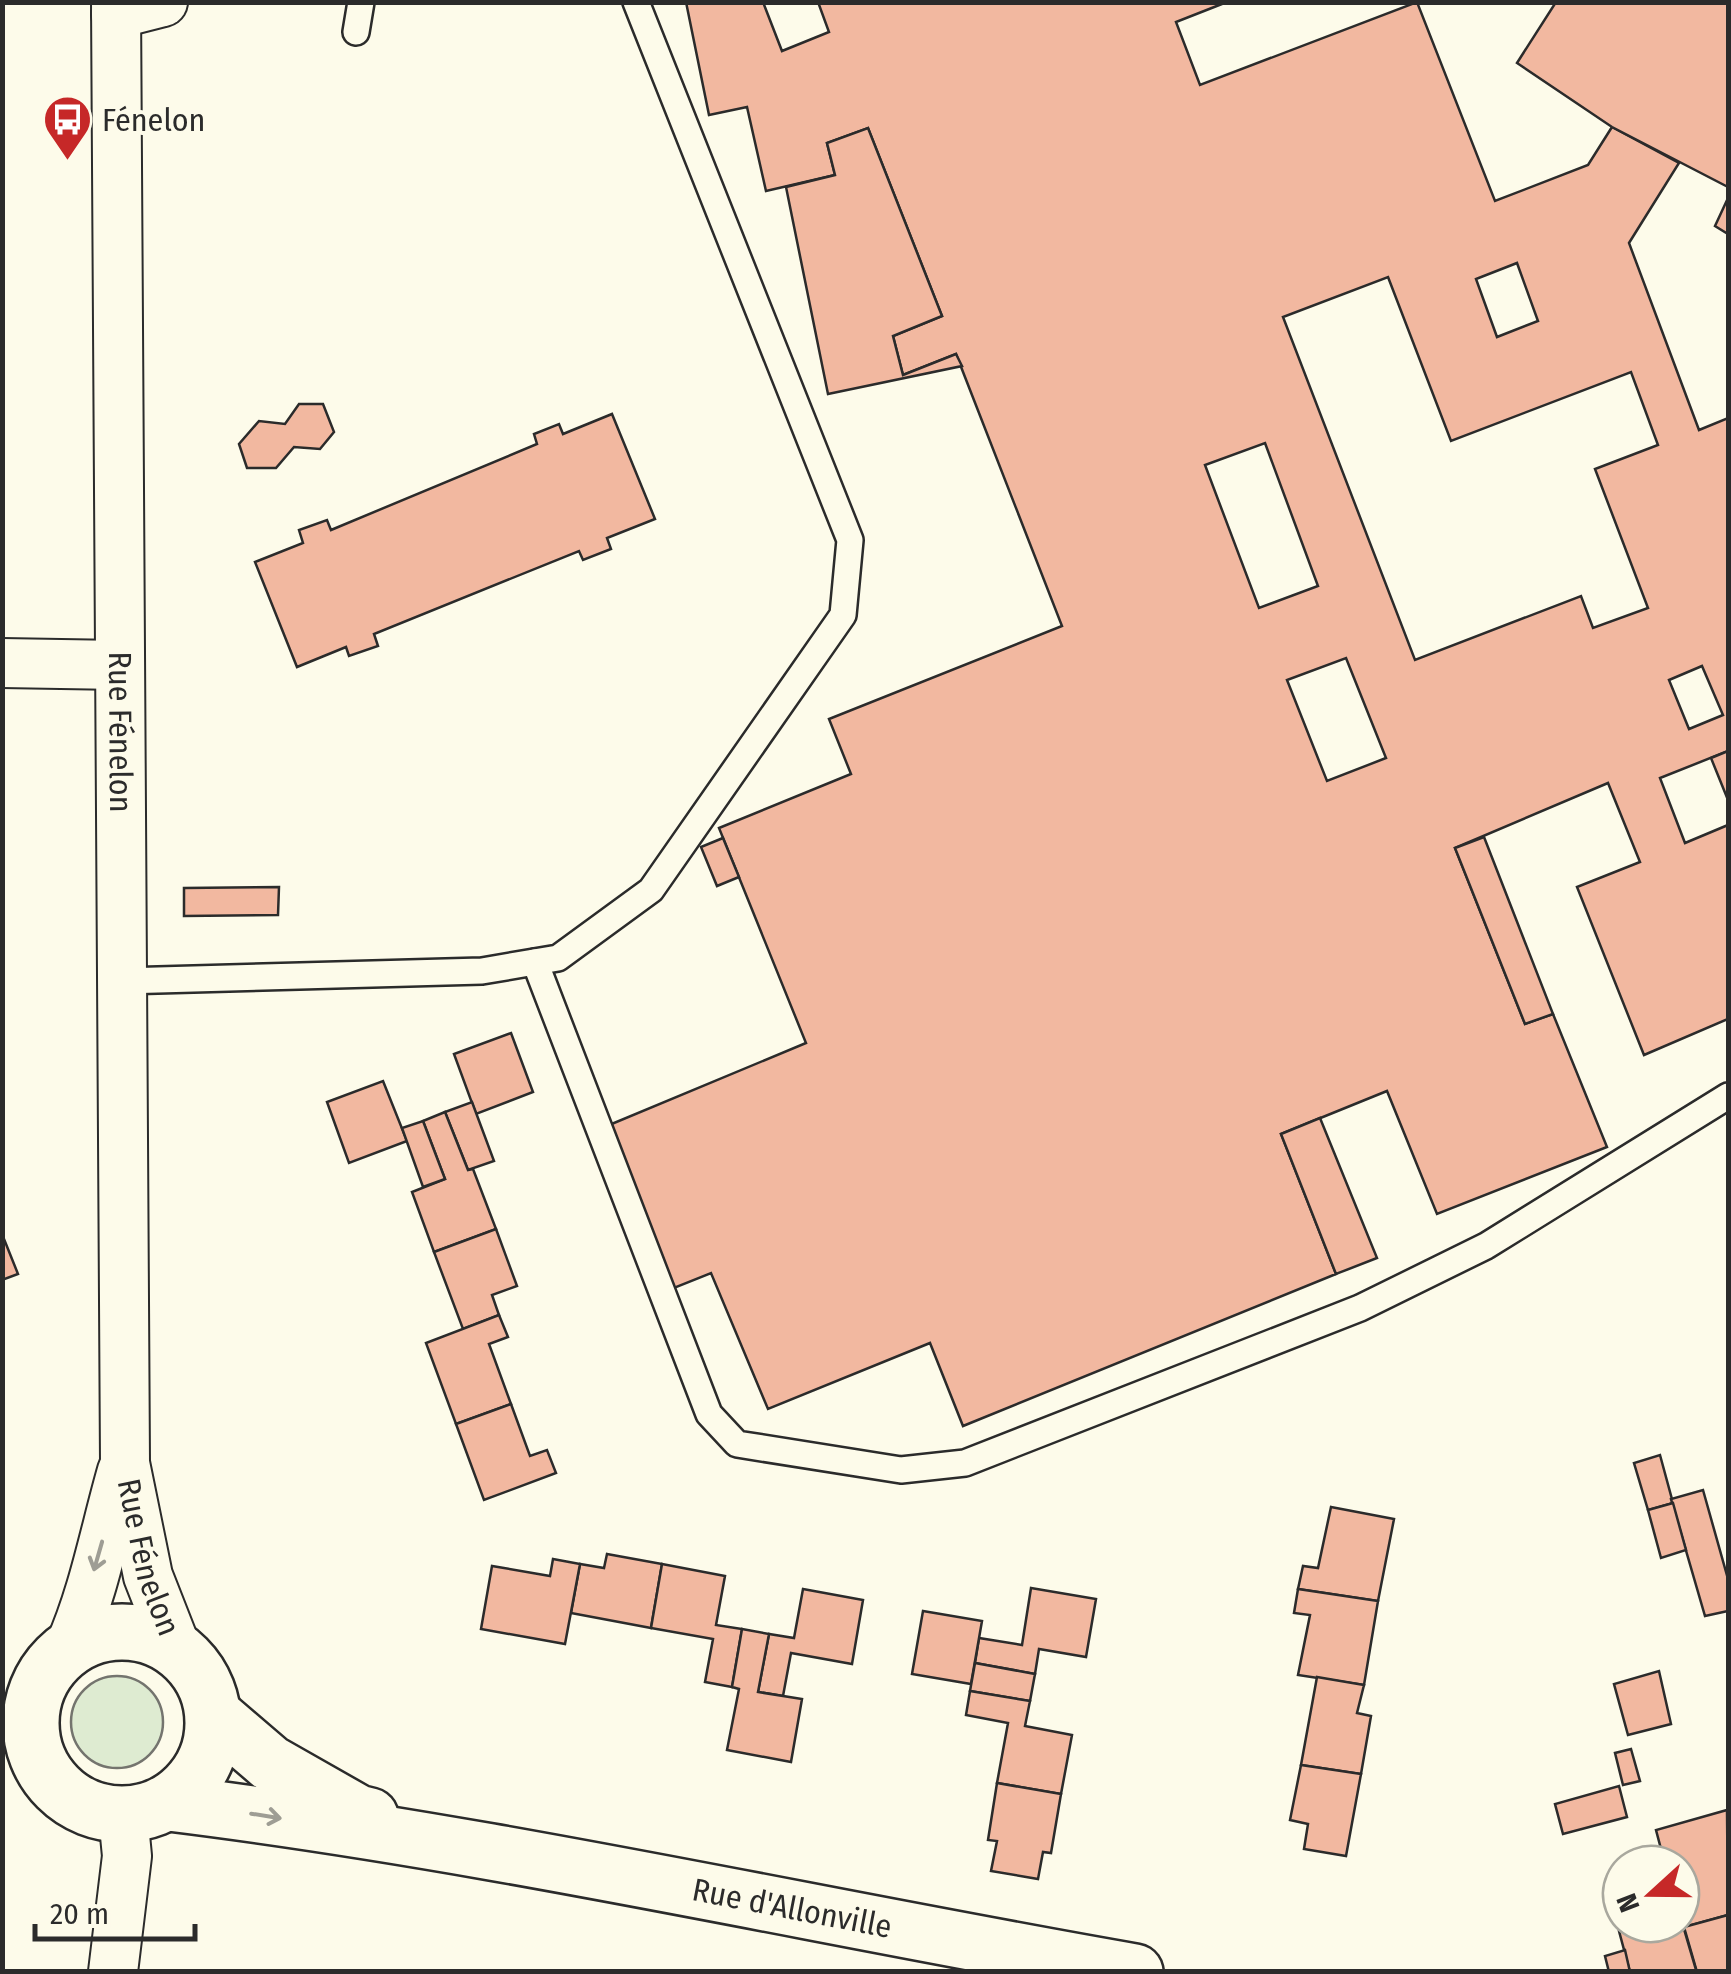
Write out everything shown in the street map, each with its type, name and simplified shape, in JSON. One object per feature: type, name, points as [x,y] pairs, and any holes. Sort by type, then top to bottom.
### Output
[{"type":"main road","points":[[123,1631],[152,1636],[177,1650],[196,1668],[208,1690],[214,1715],[212,1741],[204,1765],[189,1786],[146,1809],[79,1804],[24,1769],[36,1753],[31,1730],[37,1677],[94,1635],[123,1631]]},
{"type":"main road","name":"Rue d'Allonville","points":[[214,1715],[270,1763],[358,1812],[430,1832],[452,1844]]},
{"type":"main road","name":"Rue d'Allonville","points":[[146,1809],[452,1844],[1132,1971]]},
{"type":"street","points":[[116,8],[163,2]]},
{"type":"street","name":"Rue Fénelon","points":[[116,8],[125,1463],[148,1576],[177,1650]]},
{"type":"street","points":[[2,663],[120,666]]},
{"type":"street","name":"Rue Fénelon","points":[[37,1677],[87,1608],[92,1577],[125,1463]]},
{"type":"street","points":[[113,1972],[127,1856],[146,1809]]},
{"type":"lane","points":[[356,32],[361,2]]},
{"type":"lane","points":[[122,981],[482,970],[558,958],[651,890],[843,615],[850,540],[636,2]]},
{"type":"lane","points":[[536,962],[709,1414],[737,1444],[901,1470],[964,1463],[1360,1308],[1486,1246],[1728,1096]]},
{"type":"green space","points":[[117,1676],[134,1680],[149,1690],[159,1705],[163,1722],[159,1739],[149,1754],[134,1764],[117,1768],[100,1764],[85,1754],[75,1739],[71,1722],[75,1705],[85,1690],[100,1680]]},
{"type":"building","points":[[686,2],[763,2],[782,51],[829,32],[818,2],[1227,2],[1176,22],[1200,85],[1417,2],[1495,201],[1588,165],[1612,127],[1679,163],[1629,243],[1699,430],[1728,418],[1728,751],[1660,778],[1685,843],[1728,825],[1728,1019],[1644,1055],[1577,887],[1640,862],[1608,783],[1455,848],[1525,1024],[1553,1014],[1607,1147],[1437,1214],[1387,1091],[1281,1134],[1336,1274],[963,1426],[930,1343],[768,1409],[711,1273],[669,1290],[602,1128],[806,1043],[719,828],[851,774],[829,719],[1062,626],[956,354],[903,375],[893,336],[942,316],[868,128],[827,143],[835,175],[766,191],[747,107],[709,115]],"holes":[[[1517,263],[1538,321],[1497,337],[1476,279]],[[1388,277],[1451,441],[1631,372],[1658,445],[1595,469],[1648,608],[1593,628],[1581,596],[1415,660],[1283,317]],[[1265,443],[1318,586],[1259,608],[1205,465]],[[1346,658],[1386,758],[1327,781],[1287,680]],[[1702,666],[1723,715],[1689,729],[1669,680]]]},
{"type":"building","points":[[1556,2],[1728,2],[1728,187],[1612,127],[1517,63]]},
{"type":"building","points":[[868,128],[942,316],[893,336],[903,375],[956,354],[962,366],[828,394],[786,187],[835,175],[827,143]]},
{"type":"building","points":[[1728,198],[1728,234],[1715,226]]},
{"type":"building","points":[[299,404],[323,404],[334,432],[320,449],[294,447],[276,468],[247,468],[239,444],[259,421],[285,424]]},
{"type":"building","points":[[612,414],[655,519],[607,538],[611,549],[583,560],[579,551],[374,634],[378,646],[349,656],[346,647],[297,667],[255,562],[303,543],[299,530],[327,520],[331,530],[537,444],[534,434],[559,424],[563,434]]},
{"type":"building","points":[[1728,751],[1728,800],[1711,758]]},
{"type":"building","points":[[1484,837],[1553,1014],[1525,1024],[1455,848]]},
{"type":"building","points":[[723,838],[739,877],[717,886],[701,847]]},
{"type":"building","points":[[279,887],[278,915],[184,916],[184,888]]},
{"type":"building","points":[[511,1033],[533,1092],[476,1114],[454,1054]]},
{"type":"building","points":[[383,1081],[407,1141],[349,1163],[327,1102]]},
{"type":"building","points":[[472,1102],[494,1161],[468,1170],[445,1112]]},
{"type":"building","points":[[445,1112],[496,1229],[434,1252],[412,1192],[445,1179],[423,1121]]},
{"type":"building","points":[[1320,1118],[1377,1258],[1336,1274],[1281,1134]]},
{"type":"building","points":[[423,1121],[445,1179],[423,1187],[402,1128]]},
{"type":"building","points":[[496,1229],[517,1286],[492,1295],[499,1315],[463,1329],[434,1252]]},
{"type":"building","points":[[2,1234],[18,1274],[2,1280]]},
{"type":"building","points":[[499,1315],[508,1337],[489,1344],[511,1404],[456,1424],[426,1343]]},
{"type":"building","points":[[511,1404],[530,1456],[547,1450],[556,1473],[484,1500],[456,1424]]},
{"type":"building","points":[[1660,1455],[1673,1503],[1648,1510],[1634,1463]]},
{"type":"building","points":[[1703,1490],[1728,1579],[1728,1611],[1705,1616],[1671,1499]]},
{"type":"building","points":[[1673,1503],[1686,1550],[1661,1558],[1648,1510]]},
{"type":"building","points":[[1331,1507],[1394,1519],[1378,1601],[1298,1589],[1303,1566],[1318,1568]]},
{"type":"building","points":[[607,1554],[662,1564],[651,1628],[571,1613],[580,1564],[604,1568]]},
{"type":"building","points":[[553,1559],[580,1564],[565,1644],[481,1629],[492,1566],[550,1576]]},
{"type":"building","points":[[662,1564],[725,1576],[716,1625],[742,1629],[732,1687],[705,1682],[713,1639],[651,1628]]},
{"type":"building","points":[[1031,1588],[1096,1599],[1086,1657],[1039,1649],[1035,1674],[975,1663],[979,1638],[1022,1645]]},
{"type":"building","points":[[803,1589],[863,1600],[852,1664],[791,1653],[783,1696],[758,1692],[769,1634],[794,1638]]},
{"type":"building","points":[[1298,1589],[1378,1601],[1364,1685],[1298,1675],[1310,1615],[1294,1613]]},
{"type":"building","points":[[923,1611],[982,1621],[971,1684],[912,1674]]},
{"type":"building","points":[[742,1629],[769,1634],[758,1692],[802,1699],[791,1762],[727,1750],[739,1689],[732,1687]]},
{"type":"building","points":[[975,1663],[1035,1674],[1030,1701],[970,1691]]},
{"type":"building","points":[[1659,1671],[1671,1724],[1628,1735],[1614,1684]]},
{"type":"building","points":[[1317,1677],[1364,1685],[1357,1713],[1371,1716],[1361,1774],[1301,1765]]},
{"type":"building","points":[[970,1691],[1030,1701],[1025,1726],[1072,1735],[1061,1794],[997,1783],[1008,1723],[966,1715]]},
{"type":"building","points":[[1631,1749],[1640,1781],[1623,1785],[1615,1753]]},
{"type":"building","points":[[1301,1765],[1361,1774],[1346,1856],[1304,1849],[1308,1824],[1290,1820]]},
{"type":"building","points":[[997,1783],[1061,1794],[1051,1853],[1043,1852],[1038,1879],[991,1871],[997,1841],[988,1840]]},
{"type":"building","points":[[1619,1786],[1627,1817],[1563,1834],[1555,1804]]},
{"type":"building","points":[[1727,1810],[1728,1915],[1701,1922],[1701,1844],[1660,1844],[1656,1830]]},
{"type":"building","points":[[1728,1915],[1728,1972],[1697,1972],[1689,1944],[1701,1944],[1701,1922]]},
{"type":"building","points":[[1622,1944],[1688,1944],[1696,1970],[1630,1972]]},
{"type":"building","points":[[1625,1950],[1630,1972],[1609,1972],[1605,1956]]},
{"type":"place","name":"Fénelon","points":[[67,162]]}]
